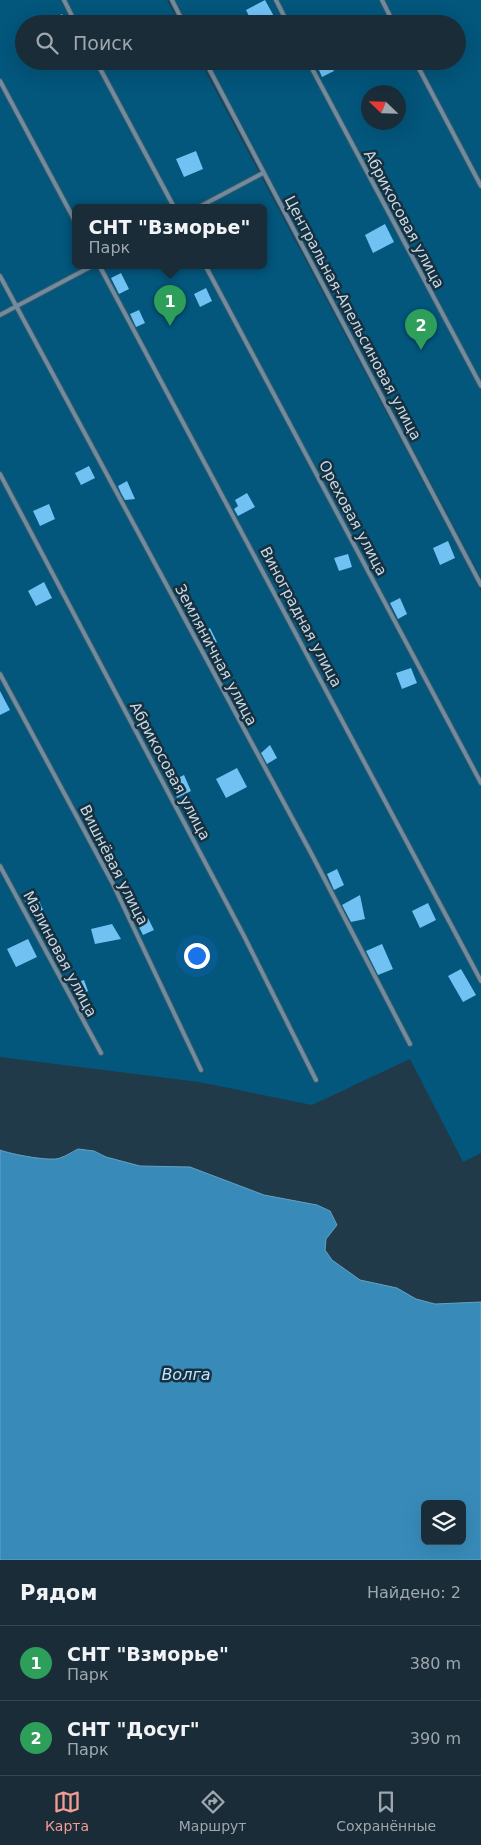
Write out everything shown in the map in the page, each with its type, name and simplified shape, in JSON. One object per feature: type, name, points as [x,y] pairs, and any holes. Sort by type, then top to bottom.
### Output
[{"type":"lane","points":[[64,0],[72,15]]},
{"type":"lane","points":[[172,0],[180,15]]},
{"type":"lane","points":[[276,0],[284,15]]},
{"type":"lane","points":[[382,0],[390,15]]},
{"type":"lane","points":[[101,70],[172,204]]},
{"type":"lane","name":"Центральная-Апельсиновая улица","points":[[210,70],[481,585]]},
{"type":"lane","name":"Абрикосовая улица","points":[[313,70],[481,386]]},
{"type":"lane","points":[[419,70],[481,186]]},
{"type":"lane","points":[[0,81],[72,216]]},
{"type":"lane","points":[[205,204],[264,173]]},
{"type":"lane","points":[[0,315],[86,269]]},
{"type":"lane","name":"Виноградная улица","points":[[101,269],[481,981]]},
{"type":"lane","name":"Ореховая улица","points":[[207,269],[481,782]]},
{"type":"lane","name":"Земляничная улица","points":[[0,276],[311,853],[410,1044]]},
{"type":"lane","name":"Абрикосовая улица","points":[[0,474],[235,918],[316,1080]]},
{"type":"lane","name":"Вишнёвая улица","points":[[0,674],[112,882],[201,1070]]},
{"type":"lane","name":"Малиновая улица","points":[[0,866],[101,1052]]},
{"type":"shaded area","points":[[0,0],[167,0],[175,15],[15,15],[15,70],[205,70],[481,591],[481,1153],[463,1162],[410,1059],[312,1105],[199,1082],[0,1057]]},
{"type":"shaded area","points":[[175,0],[481,0],[481,578],[213,70],[466,70],[466,15],[183,15]]},
{"type":"water","name":"Волга","points":[[78,1149],[94,1151],[106,1157],[140,1166],[190,1167],[264,1195],[317,1205],[330,1211],[337,1225],[326,1239],[325,1250],[332,1260],[360,1280],[397,1288],[416,1299],[435,1304],[481,1302],[481,1560],[0,1560],[0,1150],[48,1159],[67,1155]]},
{"type":"building","points":[[265,0],[273,15],[248,15],[246,10]]},
{"type":"building","points":[[319,70],[334,70],[334,71],[322,77]]},
{"type":"building","points":[[196,151],[203,169],[184,177],[176,159]]},
{"type":"building","points":[[385,224],[394,242],[373,253],[365,235]]},
{"type":"building","points":[[121,273],[129,289],[119,294],[111,278]]},
{"type":"building","points":[[206,288],[212,301],[200,307],[194,294]]},
{"type":"building","points":[[139,310],[145,323],[136,327],[130,314]]},
{"type":"building","points":[[89,466],[95,478],[81,485],[75,473]]},
{"type":"building","points":[[127,481],[135,499],[125,500],[121,493],[118,486]]},
{"type":"building","points":[[247,493],[255,507],[238,516],[234,509],[238,506],[235,500]]},
{"type":"building","points":[[49,504],[55,519],[40,526],[33,511]]},
{"type":"building","points":[[448,541],[455,558],[440,565],[433,548]]},
{"type":"building","points":[[348,554],[352,567],[339,571],[334,558]]},
{"type":"building","points":[[44,582],[52,598],[36,606],[28,591]]},
{"type":"building","points":[[400,598],[407,614],[398,619],[390,603]]},
{"type":"building","points":[[210,628],[217,642],[205,648],[198,634]]},
{"type":"building","points":[[222,658],[226,671],[219,674],[212,661]]},
{"type":"building","points":[[411,668],[417,683],[402,689],[396,673]]},
{"type":"building","points":[[0,691],[10,710],[0,715]]},
{"type":"building","points":[[270,745],[277,758],[267,764],[261,753]]},
{"type":"building","points":[[237,768],[247,787],[226,798],[216,779]]},
{"type":"building","points":[[184,775],[191,791],[177,798],[170,782]]},
{"type":"building","points":[[337,869],[344,885],[334,890],[327,874]]},
{"type":"building","points":[[360,895],[365,919],[351,922],[342,905]]},
{"type":"building","points":[[37,896],[43,910],[31,915],[25,901]]},
{"type":"building","points":[[428,903],[436,920],[420,928],[412,911]]},
{"type":"building","points":[[148,918],[154,930],[143,935],[137,923]]},
{"type":"building","points":[[112,924],[121,939],[95,944],[91,929]]},
{"type":"building","points":[[28,939],[37,957],[16,967],[7,949]]},
{"type":"building","points":[[382,944],[393,969],[378,975],[366,951]]},
{"type":"building","points":[[461,969],[476,995],[463,1002],[448,976]]},
{"type":"building","points":[[84,980],[88,991],[75,997],[70,985]]},
{"type":"place","name":"СНТ \"Взморье\"","points":[[170,326]]},
{"type":"place","name":"СНТ \"Досуг\"","points":[[421,350]]}]
